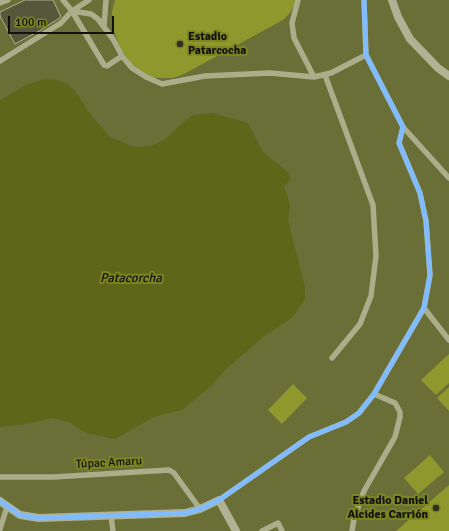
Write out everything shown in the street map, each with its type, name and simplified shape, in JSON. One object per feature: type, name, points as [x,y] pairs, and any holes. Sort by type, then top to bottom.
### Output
[{"type":"street","points":[[0,3],[8,0]]},
{"type":"street","points":[[63,0],[72,11],[104,65],[107,66],[122,56]]},
{"type":"street","points":[[0,61],[61,23],[72,11],[89,0]]},
{"type":"street","points":[[104,27],[106,0]]},
{"type":"street","points":[[298,0],[292,23],[294,38],[314,77]]},
{"type":"street","points":[[364,0],[366,55],[403,127],[449,178]]},
{"type":"street","points":[[392,0],[398,17],[410,39],[438,68],[449,76]]},
{"type":"street","points":[[72,11],[91,14],[98,19],[113,39],[122,56],[132,68],[162,84],[205,76],[270,73],[314,77],[325,75],[366,55]]},
{"type":"street","points":[[325,75],[373,205],[376,256],[371,296],[360,324],[332,358]]},
{"type":"street","points":[[0,501],[20,515],[39,518],[185,513],[200,509],[219,500],[309,437],[346,422],[359,413],[374,394],[424,308],[430,275],[426,221],[420,193],[399,143],[403,127]]},
{"type":"street","points":[[424,308],[449,340]]},
{"type":"street","points":[[352,531],[354,519],[364,491],[395,437],[400,417],[400,412],[395,403],[374,394]]},
{"type":"street","name":"Túpac Amaru","points":[[0,477],[54,478],[169,470],[174,473],[200,509]]},
{"type":"street","points":[[219,500],[236,531]]},
{"type":"street","points":[[0,529],[7,507]]},
{"type":"street","points":[[111,516],[113,531]]},
{"type":"street","points":[[262,531],[278,523],[282,531]]},
{"type":"shaded area","name":"Estadio Patarcocha","points":[[115,0],[297,0],[290,13],[283,20],[184,74],[173,78],[161,78],[150,77],[139,71],[129,61],[122,50],[112,23],[112,12]]},
{"type":"shaded area","points":[[449,354],[449,383],[436,395],[421,380]]},
{"type":"shaded area","points":[[293,384],[307,398],[282,424],[268,410]]},
{"type":"shaded area","points":[[449,387],[449,411],[437,398]]},
{"type":"shaded area","points":[[430,455],[444,472],[418,494],[404,478]]},
{"type":"shaded area","name":"Estadio Daniel Alcides Carrión","points":[[449,485],[449,531],[396,531]]},
{"type":"water","name":"Patacorcha","points":[[54,79],[66,83],[75,91],[89,112],[110,137],[134,147],[151,146],[164,140],[192,115],[213,113],[248,123],[263,152],[289,173],[290,180],[284,186],[290,205],[288,220],[305,287],[305,300],[292,318],[263,337],[224,371],[212,385],[182,410],[154,417],[115,439],[86,433],[69,422],[52,418],[26,424],[0,427],[0,100],[28,84],[42,80]]},
{"type":"building","points":[[25,0],[53,0],[61,17],[15,44],[0,16],[0,12]]},
{"type":"cycle path","points":[[0,501],[20,515],[39,518],[185,513],[200,509],[219,500],[309,437],[346,422],[359,413],[374,394],[424,308],[430,275],[426,221],[420,193],[399,143],[403,127],[366,55],[364,0]]},
{"type":"place","name":"Estadio Patarcocha","points":[[180,44]]},
{"type":"place","name":"Estadio Daniel Alcides Carrión","points":[[436,508]]}]
